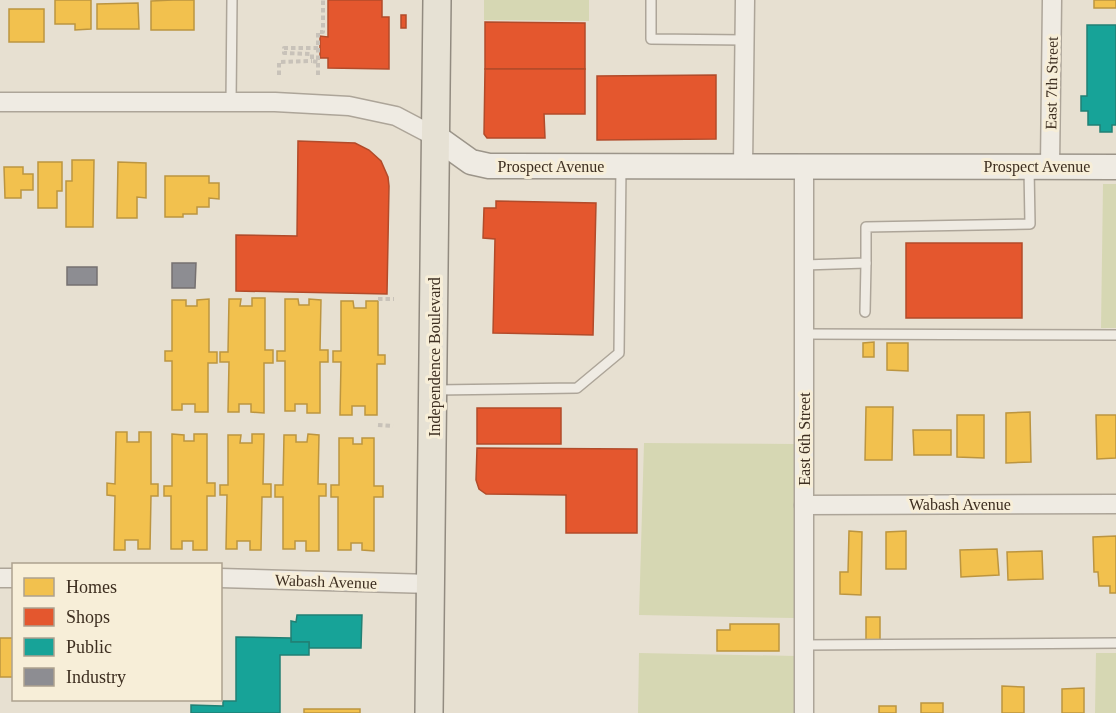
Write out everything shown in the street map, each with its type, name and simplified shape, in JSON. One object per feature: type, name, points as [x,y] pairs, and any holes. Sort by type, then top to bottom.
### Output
[{"type":"main road","name":"Independence Boulevard","points":[[429,713],[437,0]]},
{"type":"main road","name":"Prospect Avenue","points":[[436,137],[471,162],[489,166],[1116,167]]},
{"type":"street","points":[[743,166],[745,0]]},
{"type":"street","name":"East 7th Street","points":[[1040,166],[1052,0]]},
{"type":"street","name":"Prospect Avenue","points":[[0,102],[275,102],[349,106],[396,116],[436,137]]},
{"type":"street","name":"East 6th Street","points":[[804,166],[804,713]]},
{"type":"street","name":"Wabash Avenue","points":[[804,505],[1116,504]]},
{"type":"street","name":"Wabash Avenue","points":[[222,578],[431,584]]},
{"type":"lane","points":[[231,103],[232,0]]},
{"type":"lane","points":[[651,0],[651,39],[745,39]]},
{"type":"lane","points":[[434,390],[577,388],[619,353],[621,166]]},
{"type":"lane","points":[[865,312],[866,227],[1030,224],[1040,166]]},
{"type":"lane","points":[[804,265],[866,263]]},
{"type":"lane","points":[[804,334],[1116,335]]},
{"type":"lane","points":[[803,645],[1116,643]]},
{"type":"path","points":[[318,75],[318,32],[323,32],[323,0]]},
{"type":"path","points":[[312,62],[312,54],[284,54],[284,48],[318,48]]},
{"type":"path","points":[[279,75],[279,62],[318,62]]},
{"type":"path","points":[[378,299],[394,299]]},
{"type":"path","points":[[378,425],[393,426]]},
{"type":"green space","points":[[484,0],[589,0],[589,21],[484,20]]},
{"type":"green space","points":[[1103,184],[1116,184],[1116,328],[1101,328]]},
{"type":"green space","points":[[644,443],[796,444],[794,618],[639,615]]},
{"type":"green space","points":[[639,653],[796,656],[795,713],[638,713]]},
{"type":"green space","points":[[1096,653],[1116,653],[1116,713],[1095,713]]},
{"type":"building: Homes","points":[[55,0],[91,0],[91,29],[75,30],[75,24],[55,24]]},
{"type":"building: Homes","points":[[194,0],[194,30],[151,30],[151,1]]},
{"type":"building: Homes","points":[[1094,0],[1116,0],[1116,8],[1094,8]]},
{"type":"building: Homes","points":[[138,3],[139,29],[97,29],[97,4]]},
{"type":"building: Homes","points":[[9,9],[44,9],[44,42],[9,42]]},
{"type":"building: Homes","points":[[72,160],[94,160],[93,227],[66,227],[66,181],[72,181]]},
{"type":"building: Homes","points":[[38,162],[62,162],[62,191],[57,191],[57,208],[38,208]]},
{"type":"building: Homes","points":[[118,162],[146,163],[146,198],[137,197],[137,218],[117,218]]},
{"type":"building: Homes","points":[[4,167],[23,167],[23,174],[33,174],[33,190],[21,190],[21,198],[5,198]]},
{"type":"building: Homes","points":[[165,176],[209,176],[209,183],[219,183],[219,199],[209,198],[209,207],[197,207],[197,214],[165,217]]},
{"type":"building: Homes","points":[[252,298],[265,298],[265,350],[273,350],[273,363],[264,363],[264,413],[251,412],[251,404],[239,404],[239,412],[228,412],[229,362],[220,362],[220,352],[228,352],[229,299],[241,299],[240,306],[252,306]]},
{"type":"building: Homes","points":[[209,299],[209,352],[217,352],[217,363],[208,363],[208,412],[195,412],[195,404],[182,404],[182,410],[172,410],[172,361],[165,361],[165,351],[172,351],[172,300],[186,300],[186,306],[197,306],[197,300]]},
{"type":"building: Homes","points":[[285,299],[298,299],[299,305],[309,305],[309,299],[321,300],[320,350],[328,350],[328,362],[320,362],[320,413],[307,413],[307,404],[295,404],[295,411],[285,411],[285,361],[277,361],[277,351],[285,351]]},
{"type":"building: Homes","points":[[341,301],[353,301],[354,308],[366,308],[366,301],[378,301],[378,355],[385,355],[385,364],[377,364],[377,415],[365,415],[365,406],[352,406],[352,415],[340,415],[341,362],[333,362],[333,351],[341,351]]},
{"type":"building: Homes","points":[[874,342],[874,357],[863,357],[863,343]]},
{"type":"building: Homes","points":[[887,343],[908,343],[908,371],[887,370]]},
{"type":"building: Homes","points":[[866,407],[893,407],[892,460],[865,460]]},
{"type":"building: Homes","points":[[1030,412],[1031,462],[1006,463],[1006,413]]},
{"type":"building: Homes","points":[[957,415],[984,415],[984,458],[957,457]]},
{"type":"building: Homes","points":[[1096,415],[1116,415],[1116,458],[1097,459]]},
{"type":"building: Homes","points":[[913,430],[951,430],[951,455],[914,455]]},
{"type":"building: Homes","points":[[116,432],[127,432],[127,442],[139,442],[139,432],[151,432],[151,484],[158,484],[158,496],[151,496],[150,549],[138,549],[138,540],[125,540],[125,550],[114,550],[115,496],[107,495],[107,483],[115,484]]},
{"type":"building: Homes","points":[[172,434],[184,435],[184,441],[194,441],[194,434],[207,434],[207,483],[215,483],[215,496],[207,496],[207,550],[193,550],[193,541],[182,541],[182,549],[171,549],[171,496],[164,496],[164,486],[172,486]]},
{"type":"building: Homes","points":[[252,434],[264,434],[263,484],[271,484],[271,497],[262,497],[261,550],[250,550],[250,541],[237,541],[237,549],[226,549],[227,495],[220,495],[220,485],[228,485],[228,435],[241,435],[240,443],[252,443]]},
{"type":"building: Homes","points":[[308,434],[319,435],[318,484],[326,484],[326,496],[319,496],[319,551],[306,551],[306,541],[295,541],[295,549],[283,549],[283,497],[275,497],[275,485],[283,485],[284,435],[296,435],[296,442],[307,442]]},
{"type":"building: Homes","points":[[339,438],[353,438],[353,444],[362,444],[362,438],[374,438],[374,486],[383,486],[383,497],[374,497],[374,551],[362,550],[362,543],[351,543],[351,550],[338,550],[338,497],[331,497],[331,485],[339,485]]},
{"type":"building: Homes","points":[[849,531],[862,532],[861,595],[840,594],[840,572],[848,572]]},
{"type":"building: Homes","points":[[906,531],[906,569],[886,569],[886,532]]},
{"type":"building: Homes","points":[[1116,536],[1116,593],[1110,593],[1110,586],[1099,586],[1098,572],[1094,572],[1093,537]]},
{"type":"building: Homes","points":[[997,549],[999,575],[961,577],[960,550]]},
{"type":"building: Homes","points":[[1042,551],[1043,579],[1008,580],[1007,552]]},
{"type":"building: Homes","points":[[866,617],[880,617],[880,640],[866,640]]},
{"type":"building: Homes","points":[[730,624],[779,624],[779,651],[717,651],[717,630],[730,630]]},
{"type":"building: Homes","points":[[0,638],[12,638],[12,677],[0,677]]},
{"type":"building: Homes","points":[[1002,686],[1024,687],[1024,713],[1002,713]]},
{"type":"building: Homes","points":[[1084,688],[1084,713],[1062,713],[1062,689]]},
{"type":"building: Homes","points":[[921,703],[943,703],[943,713],[921,713]]},
{"type":"building: Homes","points":[[879,706],[896,706],[896,713],[879,713]]},
{"type":"building: Homes","points":[[304,709],[360,709],[360,713],[304,713]]},
{"type":"building: Shops","points":[[328,0],[382,0],[382,17],[389,17],[389,69],[328,68],[328,58],[320,58],[320,36],[328,37]]},
{"type":"building: Shops","points":[[401,15],[406,15],[406,28],[401,28]]},
{"type":"building: Shops","points":[[485,22],[585,23],[585,69],[485,69]]},
{"type":"building: Shops","points":[[485,69],[585,69],[585,114],[544,114],[545,138],[487,138],[484,134]]},
{"type":"building: Shops","points":[[716,75],[716,139],[597,140],[597,76]]},
{"type":"building: Shops","points":[[298,141],[355,143],[369,150],[381,161],[389,186],[387,294],[236,291],[236,235],[297,236]]},
{"type":"building: Shops","points":[[496,201],[596,203],[593,335],[493,333],[495,239],[483,238],[484,208],[496,208]]},
{"type":"building: Shops","points":[[906,243],[1022,243],[1022,318],[906,318]]},
{"type":"building: Shops","points":[[477,408],[561,408],[561,444],[477,444]]},
{"type":"building: Shops","points":[[477,448],[637,449],[637,533],[566,533],[566,495],[486,494],[479,489],[476,480]]},
{"type":"building: Public","points":[[1087,25],[1116,25],[1116,125],[1112,125],[1112,132],[1100,132],[1100,125],[1088,125],[1088,111],[1081,111],[1081,96],[1087,96]]},
{"type":"building: Public","points":[[297,615],[362,615],[361,648],[309,648],[309,642],[291,642],[291,621],[296,622]]},
{"type":"building: Public","points":[[236,637],[291,638],[291,642],[309,642],[309,655],[280,655],[280,713],[191,713],[191,705],[223,706],[223,701],[236,701]]},
{"type":"building: Industry","points":[[172,263],[196,263],[195,288],[172,288]]},
{"type":"building: Industry","points":[[67,267],[97,267],[97,285],[67,285]]}]
